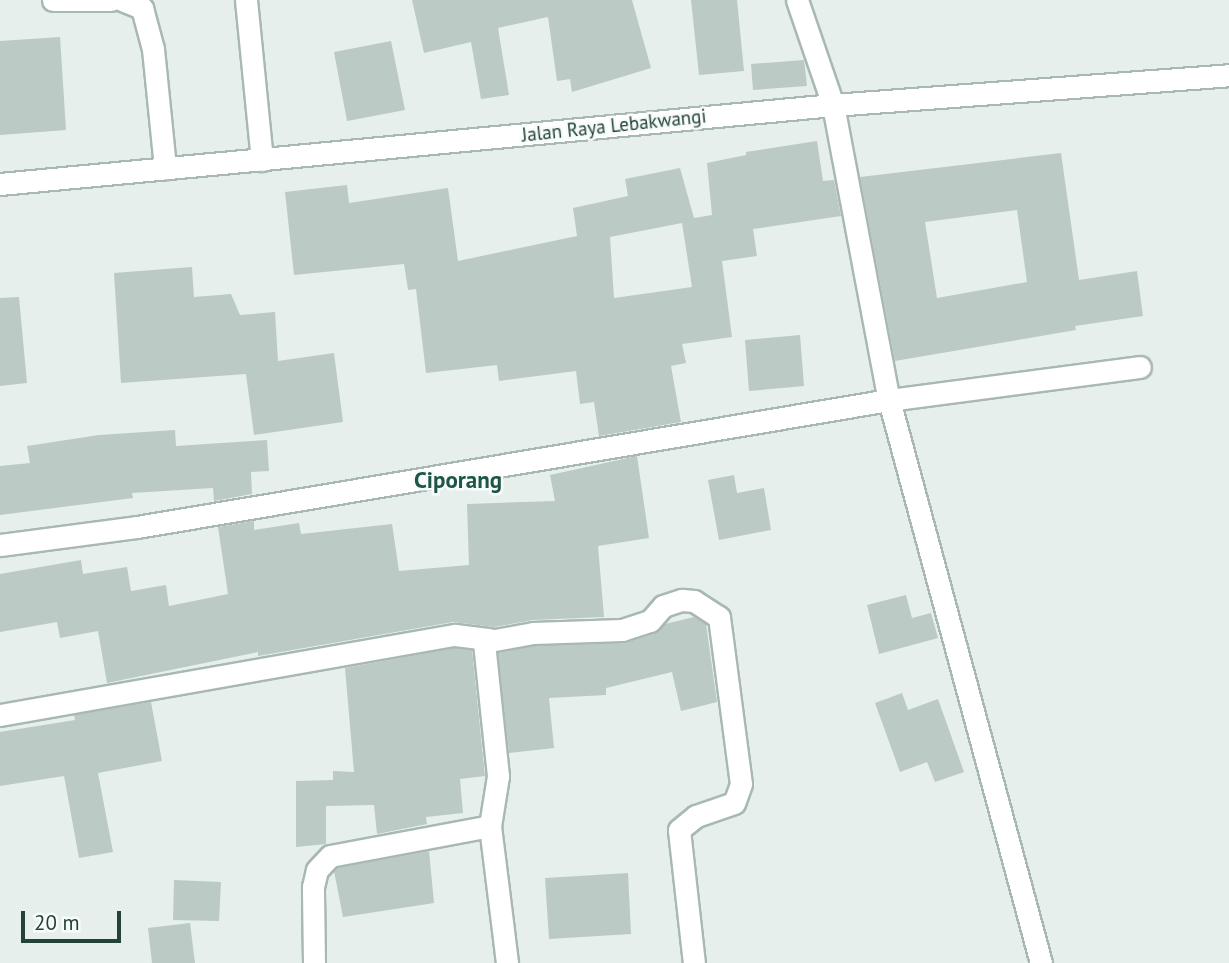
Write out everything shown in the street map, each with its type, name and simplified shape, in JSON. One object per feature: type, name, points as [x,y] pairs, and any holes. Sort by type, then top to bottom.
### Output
[{"type":"street","points":[[53,0],[111,0]]},
{"type":"street","points":[[122,0],[142,8],[153,49],[165,168]]},
{"type":"street","points":[[246,0],[262,160]]},
{"type":"street","points":[[797,0],[833,104],[889,400],[1041,963]]},
{"type":"street","name":"Jalan Raya Lebakwangi","points":[[0,184],[833,104],[1229,75]]},
{"type":"street","points":[[0,545],[137,527],[889,400],[1140,367]]},
{"type":"street","points":[[0,715],[455,635],[490,639],[533,633],[622,630],[650,621],[663,606],[682,600],[694,601],[719,617],[741,784],[734,803],[696,816],[679,830],[694,963]]},
{"type":"street","points":[[490,639],[484,642],[498,776],[490,827],[507,963]]},
{"type":"street","points":[[314,963],[313,887],[317,870],[330,856],[490,827]]},
{"type":"building","points":[[412,0],[632,0],[651,68],[572,92],[570,79],[557,81],[548,17],[498,28],[509,95],[481,99],[471,42],[424,53]]},
{"type":"building","points":[[691,0],[737,0],[744,71],[699,75]]},
{"type":"building","points":[[60,37],[66,130],[0,135],[0,41]]},
{"type":"building","points":[[391,41],[405,110],[347,121],[334,52]]},
{"type":"building","points":[[804,60],[807,86],[753,90],[751,64]]},
{"type":"building","points":[[817,141],[823,181],[834,180],[841,216],[753,229],[757,256],[722,261],[732,337],[682,344],[686,363],[671,366],[681,422],[599,436],[594,402],[580,404],[576,371],[499,381],[497,365],[426,373],[416,289],[408,290],[404,264],[294,275],[285,192],[347,185],[349,203],[448,188],[458,261],[577,236],[573,208],[628,196],[625,179],[680,168],[694,218],[712,215],[707,163],[746,155],[746,152]],"holes":[[[682,223],[692,287],[614,298],[610,237]]]},
{"type":"building","points":[[1061,153],[1079,280],[1137,271],[1143,316],[1075,326],[1076,330],[895,361],[860,177]],"holes":[[[1017,210],[1027,282],[937,298],[925,222]]]},
{"type":"building","points":[[192,267],[194,297],[231,294],[240,315],[275,312],[278,361],[334,353],[343,422],[254,435],[246,374],[121,383],[114,273]]},
{"type":"building","points":[[19,297],[27,383],[0,386],[0,298]]},
{"type":"building","points":[[800,335],[804,386],[749,391],[745,340]]},
{"type":"building","points":[[175,430],[176,446],[267,440],[269,471],[251,472],[252,494],[214,501],[213,488],[132,493],[133,498],[0,515],[0,466],[30,463],[27,446],[99,435]]},
{"type":"building","points":[[637,456],[649,538],[598,546],[604,617],[533,620],[494,627],[453,622],[258,656],[258,652],[107,683],[98,631],[60,638],[57,622],[0,632],[0,574],[81,560],[83,574],[127,567],[131,591],[166,585],[169,606],[228,594],[218,527],[254,521],[254,530],[299,523],[301,534],[392,524],[399,571],[469,565],[467,504],[555,501],[550,475]]},
{"type":"building","points":[[734,475],[737,493],[764,488],[771,530],[719,540],[708,480]]},
{"type":"building","points":[[906,595],[912,618],[931,613],[938,638],[879,654],[867,605]]},
{"type":"building","points":[[694,617],[706,624],[717,702],[681,711],[672,672],[606,688],[606,695],[549,698],[554,748],[509,753],[498,653],[534,646],[626,643],[654,634],[665,624]]},
{"type":"building","points":[[455,648],[472,650],[485,776],[460,779],[463,813],[426,817],[427,824],[377,834],[374,805],[326,806],[326,844],[296,847],[296,781],[333,780],[333,771],[354,772],[345,668]]},
{"type":"building","points":[[902,693],[908,710],[938,699],[964,772],[935,782],[927,762],[900,772],[875,703]]},
{"type":"building","points":[[151,702],[162,761],[98,773],[113,852],[79,858],[64,776],[0,786],[0,732],[75,720],[74,715]]},
{"type":"building","points":[[429,851],[434,903],[343,917],[334,871],[337,868]]},
{"type":"building","points":[[628,873],[631,934],[549,939],[545,878]]},
{"type":"building","points":[[174,880],[221,882],[219,921],[173,920]]},
{"type":"building","points":[[190,923],[195,963],[152,963],[148,928]]},
{"type":"district","name":"Ciporang","points":[[458,480]]}]
